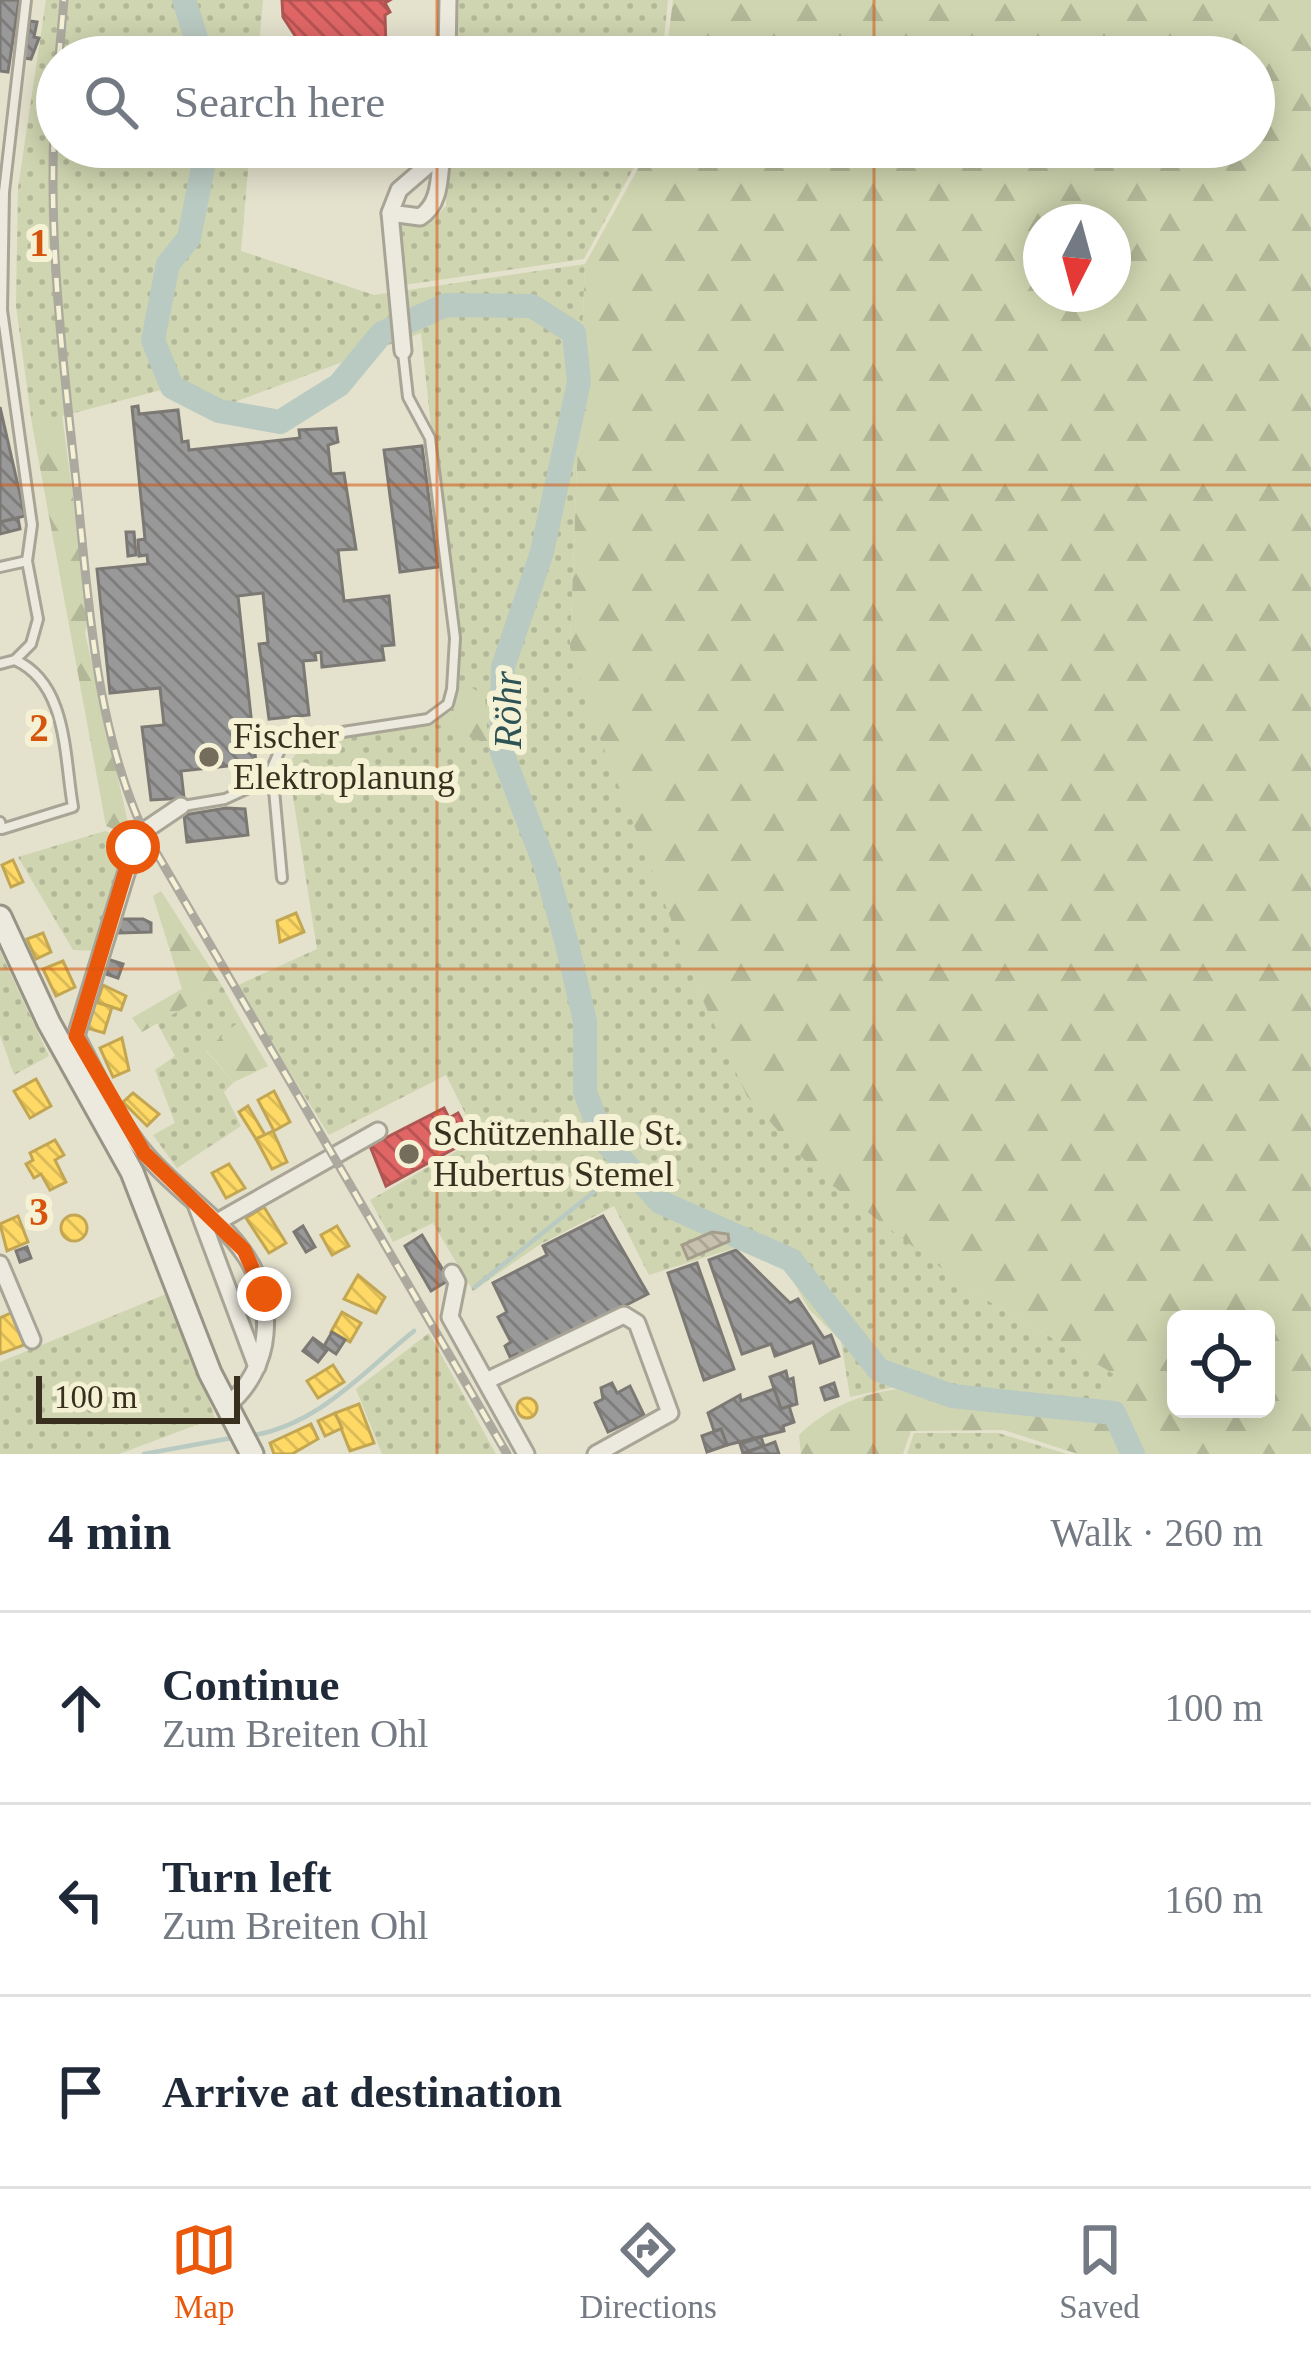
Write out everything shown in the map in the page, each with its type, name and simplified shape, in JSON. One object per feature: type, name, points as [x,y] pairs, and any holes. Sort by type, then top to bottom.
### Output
[{"type":"main road","points":[[0,917],[49,1023],[132,1172],[226,1406],[252,1454]]},
{"type":"street","points":[[447,36],[448,0]]},
{"type":"street","points":[[403,351],[390,213],[399,190],[423,168]]},
{"type":"street","points":[[390,213],[420,217],[431,209],[439,168]]},
{"type":"street","points":[[181,806],[159,816],[138,835],[76,1036],[144,1153],[219,1220],[261,1277],[266,1335],[256,1367],[226,1406]]},
{"type":"street","points":[[219,1220],[378,1131]]},
{"type":"street","points":[[195,1202],[256,1367]]},
{"type":"street","points":[[0,1264],[32,1340]]},
{"type":"street","points":[[452,1273],[457,1282],[450,1317],[526,1454]]},
{"type":"street","points":[[486,1381],[624,1315],[637,1323],[670,1413],[596,1454]]},
{"type":"lane","points":[[0,664],[15,660],[31,644],[38,619],[27,561],[32,525],[2,310],[4,192],[26,0]]},
{"type":"lane","points":[[283,878],[272,777],[274,754],[284,741],[428,719],[448,704],[452,689],[455,638],[430,438],[408,397],[403,351]]},
{"type":"lane","points":[[0,567],[27,561]]},
{"type":"lane","points":[[0,822],[2,829],[73,807],[54,695],[38,671],[15,660]]},
{"type":"lane","points":[[181,806],[225,799],[272,777]]},
{"type":"green space","points":[[46,0],[263,0],[260,36],[41,36]]},
{"type":"green space","points":[[455,0],[668,0],[664,36],[453,36]]},
{"type":"green space","points":[[673,0],[1311,0],[1311,1454],[1078,1454],[1004,1430],[911,1431],[903,1454],[801,1454],[799,1435],[830,1411],[865,1396],[940,1386],[1094,1401],[1114,1374],[973,1292],[816,1173],[747,1096],[701,996],[592,718],[570,648],[585,264],[638,168],[1275,168],[1275,36],[669,36]]},
{"type":"green space","points":[[36,67],[36,168],[248,168],[241,251],[374,295],[585,264],[570,648],[701,996],[973,1292],[1114,1374],[1094,1401],[909,1384],[850,1397],[841,1341],[809,1309],[786,1269],[738,1247],[649,1275],[614,1206],[539,1245],[473,1291],[433,1223],[393,1242],[370,1200],[478,1139],[446,1075],[329,1135],[236,986],[317,949],[288,765],[311,732],[429,721],[458,680],[421,333],[218,408],[165,389],[32,424],[16,306],[18,188]]},
{"type":"green space","points":[[447,168],[634,168],[584,259],[403,285],[397,232],[404,223],[429,224],[446,206]]},
{"type":"green space","points":[[62,415],[89,616],[85,633],[131,836],[106,826],[32,424]]},
{"type":"green space","points":[[458,679],[485,696],[488,744],[431,722]]},
{"type":"green space","points":[[105,831],[127,839],[96,951],[73,950],[18,857]]},
{"type":"green space","points":[[161,891],[222,986],[142,1032],[132,1018],[182,989],[153,896]]},
{"type":"green space","points":[[0,951],[49,1056],[14,1075],[0,1035]]},
{"type":"green space","points":[[222,986],[241,1020],[206,1051],[234,1082],[224,1092],[241,1126],[177,1168],[153,1135],[175,1123],[155,1070],[175,1056],[157,1023]]},
{"type":"green space","points":[[241,1020],[268,1066],[234,1082],[206,1050]]},
{"type":"green space","points":[[171,1292],[215,1418],[119,1454],[0,1454],[0,1362]]},
{"type":"green space","points":[[429,1333],[496,1454],[382,1454],[356,1389]]},
{"type":"green space","points":[[914,1433],[998,1433],[1067,1454],[907,1454]]},
{"type":"building: Homes","points":[[13,860],[23,882],[11,887],[2,865]]},
{"type":"building: Homes","points":[[296,913],[304,932],[280,942],[277,921]]},
{"type":"building: Homes","points":[[43,933],[51,952],[36,959],[27,939]]},
{"type":"building: Homes","points":[[63,961],[75,987],[56,996],[43,969]]},
{"type":"building: Homes","points":[[103,985],[126,996],[121,1010],[97,1002]]},
{"type":"building: Homes","points":[[95,1002],[112,1007],[104,1033],[87,1028]]},
{"type":"building: Homes","points":[[122,1038],[129,1070],[113,1077],[100,1048]]},
{"type":"building: Homes","points":[[36,1079],[51,1106],[30,1118],[14,1091]]},
{"type":"building: Homes","points":[[274,1091],[290,1122],[274,1131],[258,1100]]},
{"type":"building: Homes","points":[[133,1093],[159,1114],[147,1126],[123,1102]]},
{"type":"building: Homes","points":[[248,1106],[265,1135],[256,1139],[239,1112]]},
{"type":"building: Homes","points":[[273,1131],[287,1162],[272,1169],[256,1139]]},
{"type":"building: Homes","points":[[55,1140],[64,1155],[55,1160],[66,1182],[50,1190],[41,1174],[34,1178],[26,1164],[33,1160],[30,1153]]},
{"type":"building: Homes","points":[[229,1164],[245,1188],[226,1198],[212,1173]]},
{"type":"building: Homes","points":[[264,1207],[286,1243],[269,1253],[246,1218]]},
{"type":"building: Homes","points":[[74,1215],[87,1228],[74,1241],[61,1228]]},
{"type":"building: Homes","points":[[18,1216],[28,1242],[7,1251],[0,1224]]},
{"type":"building: Homes","points":[[337,1226],[349,1246],[332,1255],[321,1235]]},
{"type":"building: Homes","points":[[358,1275],[385,1297],[376,1313],[344,1299]]},
{"type":"building: Homes","points":[[342,1312],[361,1323],[350,1342],[331,1332]]},
{"type":"building: Homes","points":[[11,1313],[24,1345],[0,1354],[0,1318]]},
{"type":"building: Homes","points":[[333,1365],[344,1382],[318,1398],[307,1381]]},
{"type":"building: Homes","points":[[527,1398],[537,1408],[527,1418],[517,1408]]},
{"type":"building: Homes","points":[[359,1404],[374,1443],[350,1451],[335,1413]]},
{"type":"building: Homes","points":[[335,1413],[342,1428],[325,1436],[318,1421]]},
{"type":"building: Homes","points":[[311,1424],[318,1439],[292,1454],[274,1454],[270,1443]]},
{"type":"building: Shops","points":[[282,0],[390,0],[385,3],[390,12],[385,15],[386,36],[295,36],[283,17]]},
{"type":"building: Shops","name":"Schützenhalle St. Hubertus Stemel","points":[[444,1108],[449,1118],[458,1113],[472,1139],[386,1186],[370,1146]]},
{"type":"building: Industry","points":[[0,0],[19,0],[8,72],[0,71]]},
{"type":"building: Industry","points":[[30,21],[37,22],[36,46],[31,59],[24,58]]},
{"type":"building: Industry","points":[[138,406],[139,414],[178,410],[182,442],[188,441],[189,450],[300,438],[299,430],[336,428],[338,442],[328,445],[331,474],[344,473],[356,549],[338,550],[344,601],[389,596],[394,645],[382,646],[384,660],[322,667],[321,652],[315,653],[316,660],[303,661],[309,715],[269,719],[259,644],[268,643],[263,593],[238,596],[256,763],[181,771],[184,798],[151,800],[142,727],[164,725],[160,688],[110,693],[97,569],[148,564],[147,555],[139,556],[138,540],[145,539],[132,407]]},
{"type":"building: Industry","points":[[0,407],[25,516],[0,522]]},
{"type":"building: Industry","points":[[422,446],[438,567],[400,572],[384,450]]},
{"type":"building: Industry","points":[[18,518],[20,529],[0,534],[0,522]]},
{"type":"building: Industry","points":[[126,532],[134,532],[136,555],[128,556]]},
{"type":"building: Industry","points":[[245,809],[248,835],[187,842],[184,815]]},
{"type":"building: Industry","points":[[118,919],[143,919],[151,923],[151,932],[119,933]]},
{"type":"building: Industry","points":[[107,959],[123,964],[118,978],[103,973]]},
{"type":"building: Industry","points":[[603,1216],[648,1294],[520,1359],[517,1354],[510,1357],[505,1346],[511,1342],[498,1317],[507,1312],[493,1283],[547,1255],[543,1246]]},
{"type":"building: Industry","points":[[303,1226],[315,1247],[306,1252],[294,1232]]},
{"type":"building: Industry","points":[[422,1235],[449,1280],[431,1291],[405,1246]]},
{"type":"building: Industry","points":[[27,1247],[31,1258],[20,1262],[16,1251]]},
{"type":"building: Industry","points":[[736,1250],[790,1303],[798,1299],[824,1338],[831,1335],[839,1356],[820,1363],[813,1342],[775,1356],[771,1344],[742,1354],[709,1260]]},
{"type":"building: Industry","points":[[697,1263],[734,1369],[704,1380],[668,1273]]},
{"type":"building: Industry","points":[[332,1332],[345,1340],[336,1354],[324,1346]]},
{"type":"building: Industry","points":[[313,1338],[328,1349],[318,1362],[303,1351]]},
{"type":"building: Industry","points":[[786,1371],[788,1380],[793,1378],[797,1404],[781,1409],[770,1377]]},
{"type":"building: Industry","points":[[612,1383],[617,1393],[630,1386],[644,1415],[608,1432],[595,1403],[603,1399],[601,1388]]},
{"type":"building: Industry","points":[[834,1383],[838,1396],[825,1400],[821,1388]]},
{"type":"building: Industry","points":[[774,1389],[781,1409],[789,1406],[794,1422],[783,1426],[784,1431],[727,1445],[721,1429],[714,1431],[708,1413],[740,1395],[741,1401]]},
{"type":"building: Industry","points":[[721,1429],[727,1445],[707,1452],[702,1436]]},
{"type":"building: Industry","points":[[761,1437],[764,1446],[743,1453],[740,1444]]},
{"type":"building: Industry","points":[[775,1442],[779,1454],[742,1454]]},
{"type":"building: Other","points":[[712,1232],[728,1234],[729,1241],[688,1259],[682,1245]]},
{"type":"waterway","name":"Röhr","points":[[184,0],[195,36]]},
{"type":"waterway","name":"Röhr","points":[[203,168],[189,238],[168,264],[153,340],[172,387],[219,411],[280,422],[339,385],[382,333],[446,305],[532,306],[574,333],[579,382],[542,552],[503,667],[501,750],[545,865],[567,944],[585,1021],[585,1092],[603,1139],[660,1202],[791,1260],[879,1370],[952,1396],[1114,1413],[1133,1454]]},
{"type":"waterway","points":[[475,1287],[625,1167]]},
{"type":"waterway","points":[[249,1436],[318,1409],[414,1331]]},
{"type":"waterway","points":[[144,1454],[237,1437]]},
{"type":"railway","points":[[61,36],[64,0]]},
{"type":"railway","points":[[53,168],[57,286],[96,662],[126,788],[142,828],[507,1454]]},
{"type":"place","name":"Fischer Elektroplanung","points":[[209,757]]},
{"type":"place","name":"Schützenhalle St. Hubertus Stemel","points":[[409,1154]]},
{"type":"route","points":[[133,847],[76,1036],[144,1153],[219,1220],[254,1262],[264,1294]]}]
